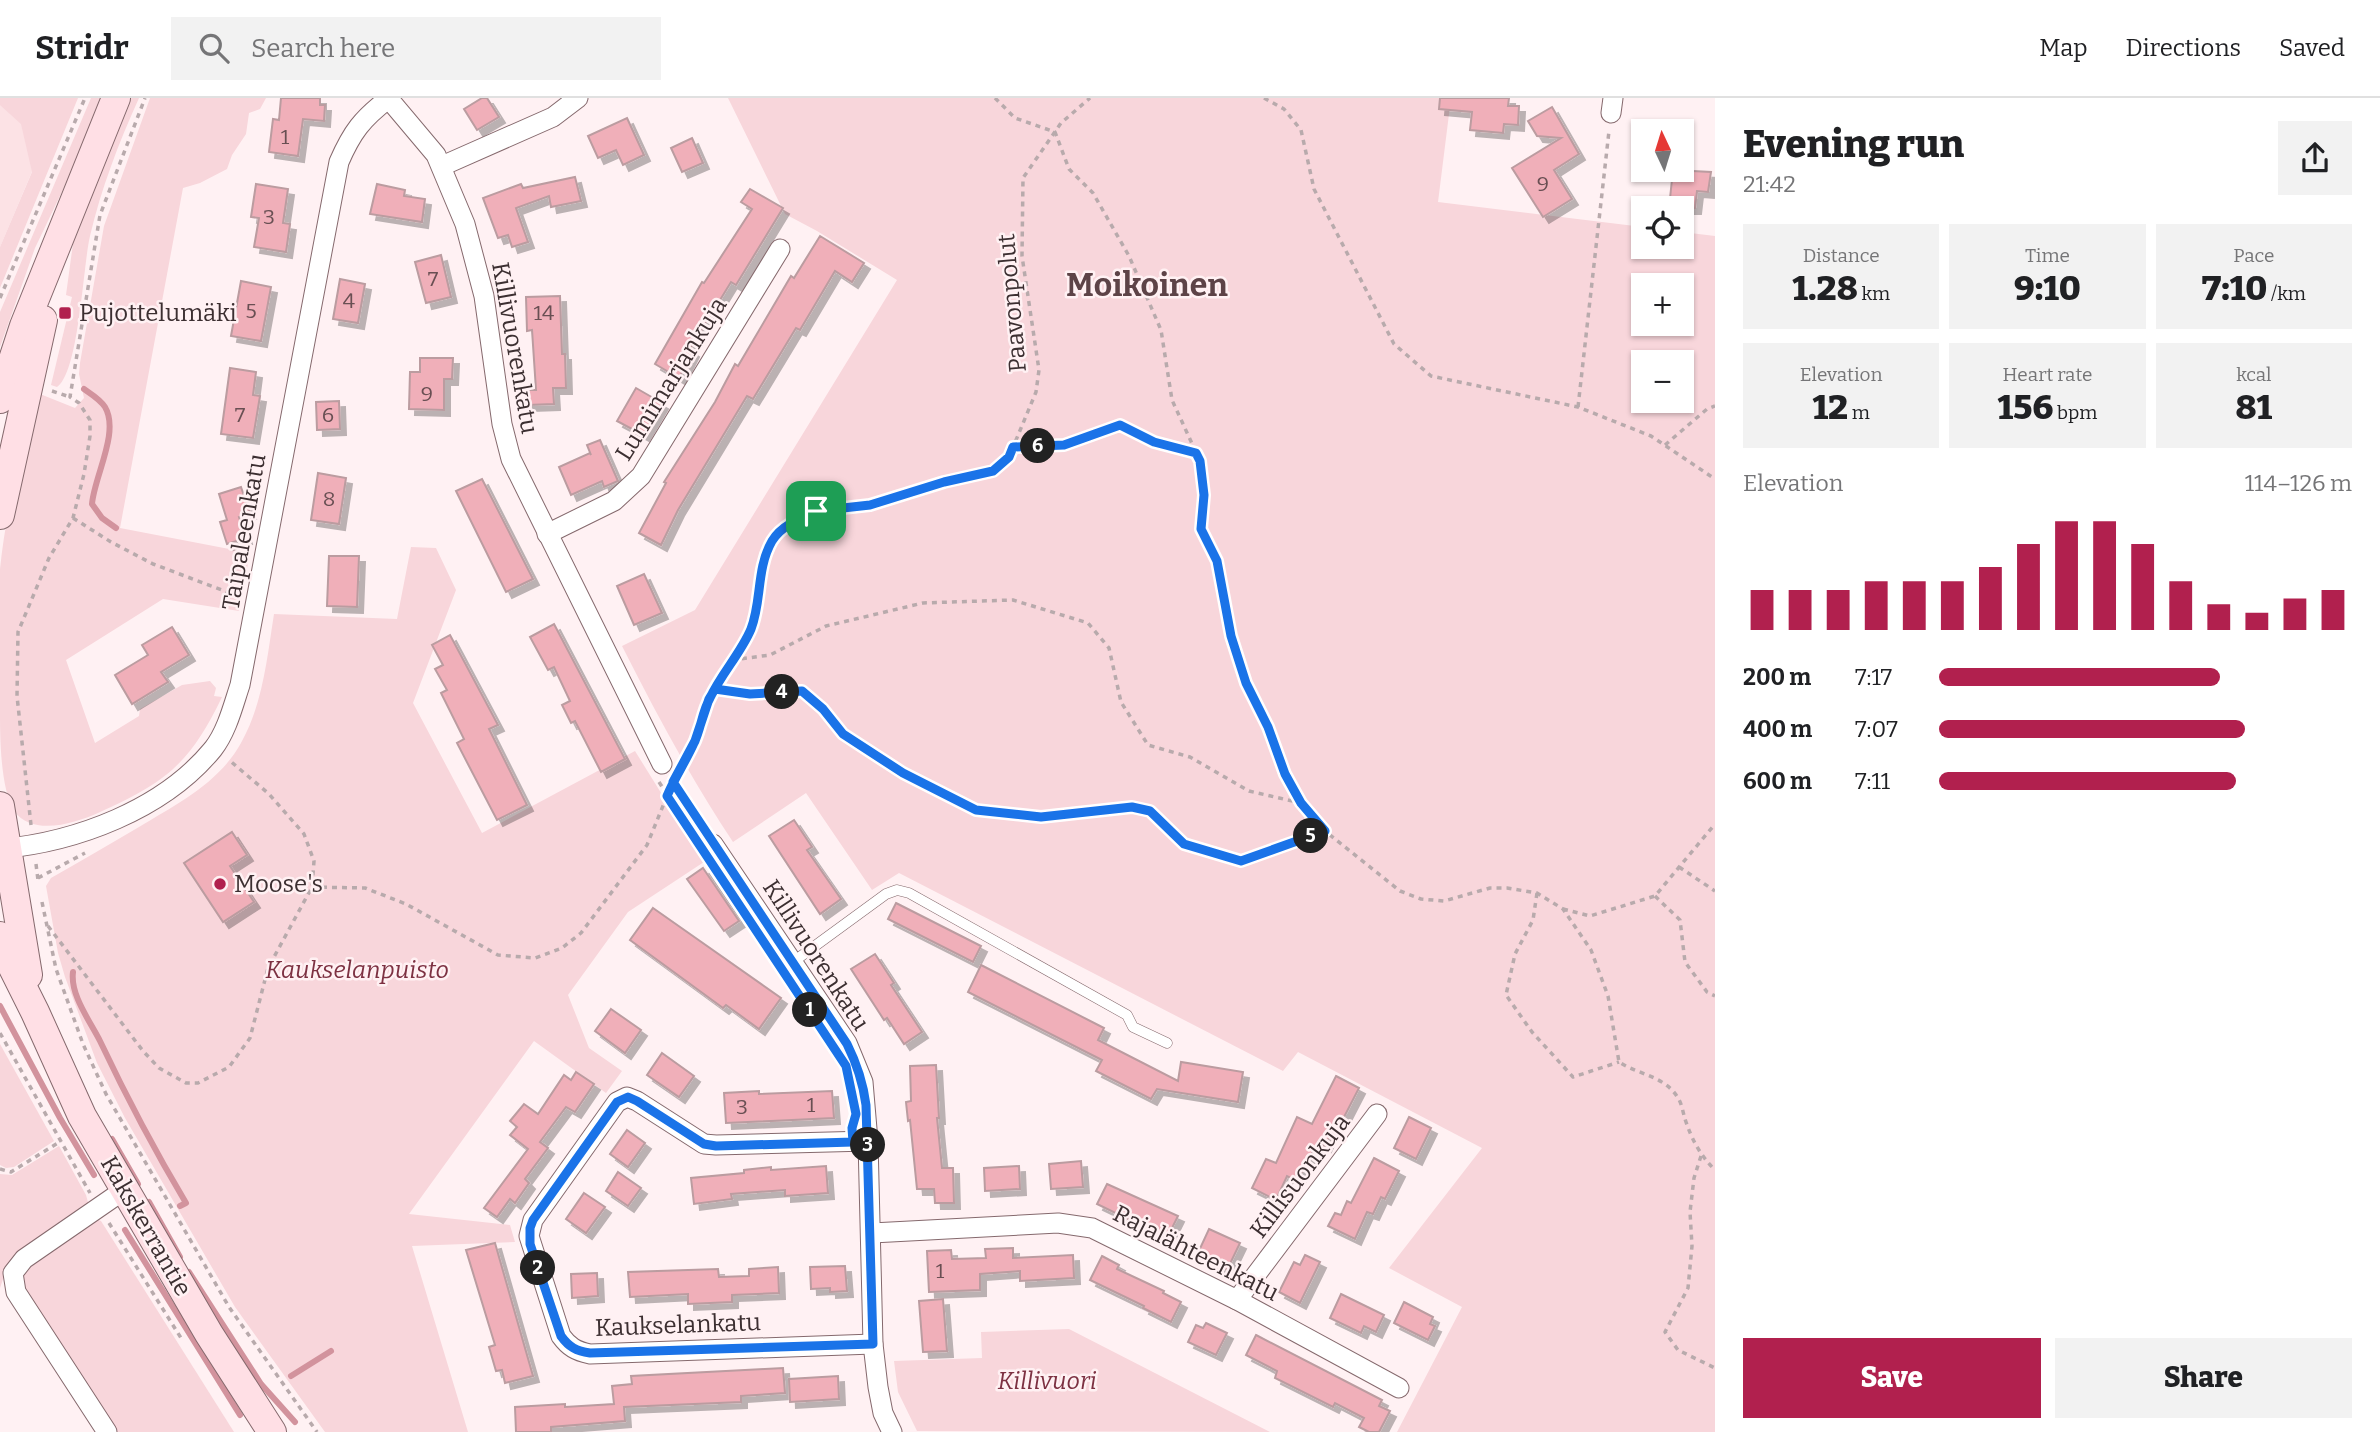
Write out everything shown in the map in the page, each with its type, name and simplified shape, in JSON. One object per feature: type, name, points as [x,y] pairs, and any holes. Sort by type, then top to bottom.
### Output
[{"type":"main road","points":[[0,399],[24,326],[116,98]]},
{"type":"main road","points":[[0,514],[8,434],[41,328],[54,252]]},
{"type":"main road","name":"Kakskerrantie","points":[[0,806],[3,849],[35,1012]]},
{"type":"main road","name":"Kakskerrantie","points":[[0,936],[6,956],[35,1012],[82,1116],[209,1334],[272,1432]]},
{"type":"street","name":"Killivuorenkatu","points":[[388,98],[436,155],[442,166],[465,224],[484,296],[502,424],[511,459],[658,768]]},
{"type":"street","name":"Taipaleenkatu","points":[[3,849],[57,841],[113,820],[166,792],[214,747],[225,729],[240,685],[339,162],[349,140],[365,116],[388,98]]},
{"type":"street","points":[[442,166],[553,117],[578,98]]},
{"type":"street","name":"Lumimarjankuja","points":[[547,534],[614,501],[641,476],[780,249]]},
{"type":"street","name":"Killivuorenkatu","points":[[706,843],[793,962],[856,1062],[865,1093],[868,1141],[873,1344],[883,1413],[892,1432]]},
{"type":"street","name":"Kaukselankatu","points":[[868,1141],[716,1146],[704,1144],[628,1097],[617,1102],[533,1220],[529,1236],[561,1336],[567,1345],[577,1351],[590,1353],[873,1344]]},
{"type":"street","name":"Killisuonkuja","points":[[1237,1300],[1377,1114]]},
{"type":"street","points":[[107,1432],[16,1292],[13,1273],[24,1259],[124,1190]]},
{"type":"street","name":"Rajalähteenkatu","points":[[872,1233],[1058,1223],[1107,1234],[1237,1300],[1399,1388]]},
{"type":"lane","points":[[793,962],[886,894],[897,890],[909,893],[1127,1015],[1133,1027],[1167,1044]]},
{"type":"path","points":[[0,298],[85,98]]},
{"type":"path","points":[[100,215],[145,98]]},
{"type":"path","points":[[995,98],[1015,118],[1055,132],[1069,169],[1093,193],[1129,256],[1149,300],[1161,330],[1172,400],[1200,461],[1204,495],[1201,529],[1217,561],[1231,636],[1246,683],[1268,727],[1285,774],[1301,803],[1325,831],[1400,891],[1421,899],[1444,901],[1490,888],[1537,893],[1563,909],[1590,916],[1655,896],[1715,824]]},
{"type":"path","name":"Paavonpolut","points":[[312,887],[365,888],[406,904],[498,955],[535,958],[562,948],[581,933],[647,845],[673,782],[695,741],[709,699],[751,628],[764,558],[774,538],[794,520],[816,511],[870,505],[944,482],[993,471],[1009,457],[1036,393],[1039,370],[1022,256],[1023,178],[1061,123],[1090,98]]},
{"type":"path","points":[[1264,98],[1284,109],[1301,130],[1314,189],[1394,344],[1431,376],[1578,407],[1651,436],[1715,479]]},
{"type":"path","points":[[1578,407],[1612,106]]},
{"type":"path","points":[[47,390],[71,397]]},
{"type":"path","points":[[1665,445],[1707,409],[1715,407]]},
{"type":"path","points":[[1013,447],[1064,445],[1120,425],[1154,442],[1196,453]]},
{"type":"path","points":[[73,518],[153,564],[256,603]]},
{"type":"path","points":[[732,660],[770,655],[826,626],[923,603],[1013,600],[1088,623],[1109,648],[1121,702],[1148,745],[1191,757],[1249,792],[1301,803]]},
{"type":"path","points":[[715,689],[750,694],[802,691],[823,709],[843,734],[903,773],[976,810],[1041,817],[1132,807],[1150,811],[1184,844],[1241,861],[1325,831]]},
{"type":"path","points":[[47,925],[159,1068],[186,1083],[198,1083],[229,1067],[250,1038],[268,968],[312,887],[314,861],[304,834],[269,794],[214,747]]},
{"type":"path","points":[[658,768],[673,782],[706,843]]},
{"type":"path","points":[[658,768],[667,796],[706,843]]},
{"type":"path","points":[[38,878],[87,852]]},
{"type":"path","points":[[1679,867],[1715,891]]},
{"type":"path","points":[[1537,893],[1533,920],[1515,954],[1506,995],[1532,1032],[1573,1077],[1619,1062]]},
{"type":"path","points":[[1655,896],[1680,920],[1685,962],[1707,992],[1715,996]]},
{"type":"path","points":[[1563,909],[1591,950],[1608,996],[1619,1062],[1630,1069],[1658,1078],[1679,1099],[1690,1135],[1701,1156],[1715,1170]]},
{"type":"path","points":[[0,1033],[99,1208],[181,1338]]},
{"type":"path","points":[[0,1169],[11,1172],[61,1141]]},
{"type":"path","points":[[1701,1156],[1694,1178],[1690,1212],[1692,1246],[1688,1288],[1665,1332],[1678,1350],[1715,1368]]},
{"type":"shaded area","points":[[0,98],[63,98],[0,247]]},
{"type":"green space","points":[[0,98],[78,98],[0,288],[0,247],[32,172],[21,124],[0,105]]},
{"type":"green space","points":[[91,98],[103,98],[35,248],[0,347],[0,312]]},
{"type":"green space","points":[[128,98],[139,98],[111,166],[94,218],[75,341],[64,378],[57,387],[51,385],[72,297],[66,295],[74,236]]},
{"type":"green space","points":[[150,98],[266,98],[260,109],[249,113],[246,134],[232,155],[227,169],[200,183],[183,188],[120,528],[250,553],[239,611],[163,599],[66,660],[95,743],[139,716],[140,709],[182,685],[210,681],[216,688],[214,696],[222,697],[199,739],[173,769],[158,781],[89,817],[66,824],[43,826],[22,819],[14,811],[3,775],[0,719],[0,569],[6,524],[35,392],[75,408],[84,398],[79,374],[80,363],[104,226]]},
{"type":"green space","points":[[728,98],[1451,98],[1438,202],[1631,226],[1631,259],[1694,259],[1694,233],[1715,236],[1715,1432],[1397,1432],[1462,1307],[1389,1268],[1482,1148],[1298,1052],[1283,1071],[899,873],[872,890],[806,793],[733,842],[674,746],[622,646],[695,610],[897,280],[785,214]]},
{"type":"green space","name":"Kaukselanpuisto","points":[[411,547],[436,548],[456,590],[413,703],[482,833],[635,751],[704,862],[628,912],[568,995],[589,1048],[622,1071],[606,1093],[534,1041],[409,1214],[510,1225],[515,1242],[412,1246],[468,1432],[325,1432],[235,1307],[125,1118],[97,1063],[65,977],[46,886],[51,878],[196,791],[232,757],[248,728],[259,697],[274,614],[397,619]]},
{"type":"green space","points":[[0,1044],[54,1141],[14,1167],[6,1168],[0,1165]]},
{"type":"green space","points":[[59,1146],[86,1195],[89,1206],[6,1270],[0,1288],[0,1174],[12,1175]]},
{"type":"green space","points":[[96,1219],[101,1221],[234,1432],[116,1432],[23,1284],[25,1269]]},
{"type":"green space","name":"Killivuori","points":[[1069,1329],[1270,1432],[917,1431],[898,1392],[894,1361],[982,1358],[981,1332]]},
{"type":"building","points":[[281,98],[320,98],[320,105],[325,105],[324,121],[303,119],[298,156],[269,152],[273,119],[279,120]]},
{"type":"building","points":[[482,98],[487,98],[499,117],[477,130],[464,109]]},
{"type":"building","points":[[1440,98],[1509,98],[1508,106],[1519,106],[1518,125],[1504,124],[1503,133],[1470,130],[1472,112],[1439,109]]},
{"type":"building","points":[[1552,107],[1579,154],[1554,170],[1572,199],[1543,217],[1512,168],[1561,138],[1537,136],[1528,121]]},
{"type":"building","points":[[627,118],[644,155],[623,165],[616,150],[598,158],[588,136]]},
{"type":"building","points":[[692,138],[703,163],[682,172],[671,148]]},
{"type":"building","points":[[1694,171],[1711,172],[1708,192],[1697,191],[1695,208],[1694,196],[1670,196],[1672,182],[1694,182]]},
{"type":"building","points":[[575,177],[581,201],[551,207],[549,196],[516,208],[528,242],[512,247],[508,235],[498,238],[483,198],[521,184],[523,188]]},
{"type":"building","points":[[256,184],[288,189],[283,223],[290,224],[286,252],[254,247],[259,218],[251,217]]},
{"type":"building","points":[[377,184],[405,190],[404,196],[425,199],[422,222],[370,214]]},
{"type":"building","points":[[750,189],[783,208],[736,285],[731,282],[690,349],[693,351],[679,378],[655,364],[702,282],[704,283],[752,209],[741,202]]},
{"type":"building","points":[[820,236],[864,263],[852,282],[835,271],[800,330],[796,328],[753,399],[747,396],[678,510],[661,545],[639,533],[666,483],[664,482],[715,402],[735,364],[738,366],[791,276],[794,278]]},
{"type":"building","points":[[441,255],[451,297],[426,303],[415,262]]},
{"type":"building","points":[[340,279],[365,284],[358,323],[333,319]]},
{"type":"building","points":[[241,281],[271,287],[261,341],[231,336]]},
{"type":"building","points":[[560,296],[566,388],[553,388],[554,404],[527,405],[526,390],[536,390],[532,330],[527,331],[526,297]]},
{"type":"building","points":[[420,358],[453,358],[452,379],[444,379],[444,410],[409,409],[410,372],[420,372]]},
{"type":"building","points":[[230,368],[256,372],[253,395],[260,396],[253,438],[221,434]]},
{"type":"building","points":[[636,388],[662,403],[643,435],[617,421]]},
{"type":"building","points":[[339,401],[340,429],[317,430],[316,402]]},
{"type":"building","points":[[600,440],[618,481],[604,487],[602,481],[571,495],[559,467],[590,453],[591,455],[587,445]]},
{"type":"building","points":[[318,473],[346,478],[339,524],[311,520]]},
{"type":"building","points":[[482,479],[533,579],[506,592],[456,491]]},
{"type":"building","points":[[241,487],[250,513],[239,517],[246,538],[227,544],[220,522],[227,520],[219,494]]},
{"type":"building","points":[[329,556],[359,556],[357,607],[327,606]]},
{"type":"building","points":[[644,574],[662,613],[634,625],[617,586]]},
{"type":"building","points":[[554,624],[625,759],[601,772],[575,721],[571,723],[562,705],[570,701],[554,667],[548,670],[530,637]]},
{"type":"building","points":[[172,627],[189,655],[161,672],[168,682],[132,704],[115,675],[148,655],[142,645]]},
{"type":"building","points":[[450,635],[498,725],[489,729],[527,805],[497,820],[457,743],[464,739],[441,693],[447,690],[435,669],[443,665],[432,645]]},
{"type":"building","points":[[794,820],[812,847],[807,850],[841,899],[820,914],[769,836]]},
{"type":"building","name":"Moose's","points":[[232,832],[247,855],[230,866],[254,902],[223,922],[184,863]]},
{"type":"building","points":[[703,868],[739,921],[724,931],[687,879]]},
{"type":"building","points":[[896,903],[981,946],[973,962],[888,919]]},
{"type":"building","points":[[653,908],[781,998],[759,1029],[726,1005],[723,1008],[630,940]]},
{"type":"building","points":[[875,954],[894,983],[891,985],[922,1032],[904,1044],[887,1018],[884,1020],[851,969]]},
{"type":"building","points":[[981,965],[1104,1028],[1098,1040],[1178,1081],[1181,1062],[1243,1072],[1238,1102],[1157,1089],[1151,1099],[1096,1071],[1102,1060],[968,992]]},
{"type":"building","points":[[611,1009],[641,1030],[625,1053],[595,1031]]},
{"type":"building","points":[[662,1053],[694,1076],[679,1097],[647,1075]]},
{"type":"building","points":[[936,1065],[942,1168],[953,1168],[954,1203],[935,1203],[934,1189],[917,1189],[910,1120],[908,1121],[906,1102],[911,1101],[910,1066]]},
{"type":"building","points":[[576,1072],[594,1084],[575,1112],[566,1107],[540,1142],[548,1148],[525,1179],[529,1183],[515,1203],[510,1199],[497,1217],[484,1208],[528,1149],[510,1135],[517,1127],[510,1121],[524,1104],[538,1114],[564,1075],[571,1080]]},
{"type":"building","points":[[1336,1076],[1359,1088],[1342,1121],[1338,1119],[1325,1146],[1318,1142],[1297,1181],[1287,1176],[1276,1200],[1252,1188],[1266,1159],[1276,1163],[1297,1117],[1312,1124]]},
{"type":"building","points":[[759,1091],[759,1094],[832,1091],[834,1118],[726,1123],[724,1093]]},
{"type":"building","points":[[1409,1117],[1431,1128],[1416,1159],[1394,1148]]},
{"type":"building","points":[[627,1130],[645,1143],[628,1167],[610,1154]]},
{"type":"building","points":[[1374,1158],[1399,1171],[1385,1199],[1381,1197],[1373,1214],[1367,1212],[1355,1239],[1328,1226],[1335,1213],[1341,1215],[1347,1201],[1351,1203]]},
{"type":"building","points":[[1081,1161],[1083,1187],[1051,1189],[1049,1164]]},
{"type":"building","points":[[826,1166],[828,1193],[785,1196],[785,1190],[731,1194],[732,1199],[694,1204],[691,1178],[744,1173],[744,1170],[771,1167],[771,1170]]},
{"type":"building","points":[[1019,1166],[1020,1189],[985,1191],[984,1168]]},
{"type":"building","points":[[618,1172],[641,1188],[628,1206],[606,1191]]},
{"type":"building","points":[[1107,1184],[1178,1216],[1167,1238],[1097,1204]]},
{"type":"building","points":[[584,1193],[605,1207],[586,1233],[566,1219]]},
{"type":"building","points":[[1209,1229],[1240,1243],[1227,1270],[1197,1255]]},
{"type":"building","points":[[495,1243],[533,1376],[505,1383],[502,1370],[496,1371],[489,1347],[495,1345],[466,1250]]},
{"type":"building","points":[[1013,1248],[1013,1258],[1073,1255],[1074,1278],[1020,1281],[1020,1271],[980,1274],[980,1290],[929,1292],[927,1251],[951,1250],[952,1259],[986,1258],[985,1249]]},
{"type":"building","points":[[1305,1255],[1320,1262],[1300,1303],[1279,1292],[1294,1262],[1300,1265]]},
{"type":"building","points":[[1102,1256],[1119,1265],[1117,1269],[1181,1302],[1171,1322],[1090,1280]]},
{"type":"building","points":[[845,1266],[847,1291],[811,1289],[810,1267]]},
{"type":"building","points":[[778,1267],[779,1293],[732,1295],[732,1302],[688,1304],[688,1294],[630,1297],[628,1272],[718,1269],[719,1277],[749,1276],[749,1269]]},
{"type":"building","points":[[597,1273],[598,1296],[572,1298],[571,1274]]},
{"type":"building","points":[[1341,1294],[1384,1315],[1376,1332],[1364,1326],[1361,1333],[1330,1318]]},
{"type":"building","points":[[943,1299],[947,1351],[923,1352],[919,1301]]},
{"type":"building","points":[[1404,1302],[1433,1317],[1430,1324],[1435,1326],[1428,1340],[1394,1323]]},
{"type":"building","points":[[1206,1323],[1227,1333],[1216,1355],[1188,1342],[1196,1325],[1203,1328]]},
{"type":"building","points":[[1256,1335],[1382,1400],[1379,1406],[1390,1411],[1379,1432],[1369,1432],[1359,1427],[1364,1418],[1335,1403],[1333,1407],[1275,1378],[1277,1371],[1246,1355]]},
{"type":"building","points":[[783,1368],[785,1393],[741,1396],[741,1402],[624,1407],[625,1421],[551,1427],[551,1432],[516,1432],[515,1407],[614,1404],[612,1386],[632,1384],[631,1376]]},
{"type":"building","points":[[838,1376],[839,1399],[790,1402],[789,1379]]},
{"type":"waterway","points":[[84,389],[103,404],[109,417],[108,442],[92,504],[102,518],[116,528]]},
{"type":"waterway","points":[[73,972],[75,990],[82,1008],[186,1203],[180,1206]]},
{"type":"waterway","points":[[0,1006],[94,1175]]},
{"type":"waterway","points":[[112,1139],[138,1184]]},
{"type":"waterway","points":[[149,1202],[180,1257]]},
{"type":"waterway","points":[[125,1230],[240,1415]]},
{"type":"waterway","points":[[189,1272],[261,1384],[295,1422]]},
{"type":"waterway","points":[[291,1376],[331,1351]]},
{"type":"place","name":"Pujottelumäki","points":[[65,313]]},
{"type":"place","name":"Moose's","points":[[220,884]]},
{"type":"district","name":"Moikoinen","points":[[1147,285]]},
{"type":"route","points":[[816,511],[794,520],[774,538],[764,558],[751,628],[709,699],[695,741],[673,782],[667,796],[846,1066],[856,1114],[852,1128],[853,1142],[716,1146],[704,1144],[637,1101],[628,1097],[617,1102],[530,1228],[530,1244],[561,1336],[567,1345],[577,1351],[590,1353],[873,1344],[872,1233],[866,1105],[863,1082],[856,1062],[847,1044],[673,782],[695,741],[715,689],[750,694],[802,691],[823,709],[843,734],[903,773],[976,810],[1041,817],[1132,807],[1150,811],[1184,844],[1241,861],[1325,831],[1301,803],[1285,774],[1268,727],[1246,683],[1231,636],[1217,561],[1201,529],[1204,495],[1200,461],[1196,453],[1154,442],[1120,425],[1064,445],[1013,447],[1009,457],[993,471],[944,482],[870,505],[816,511]]}]
